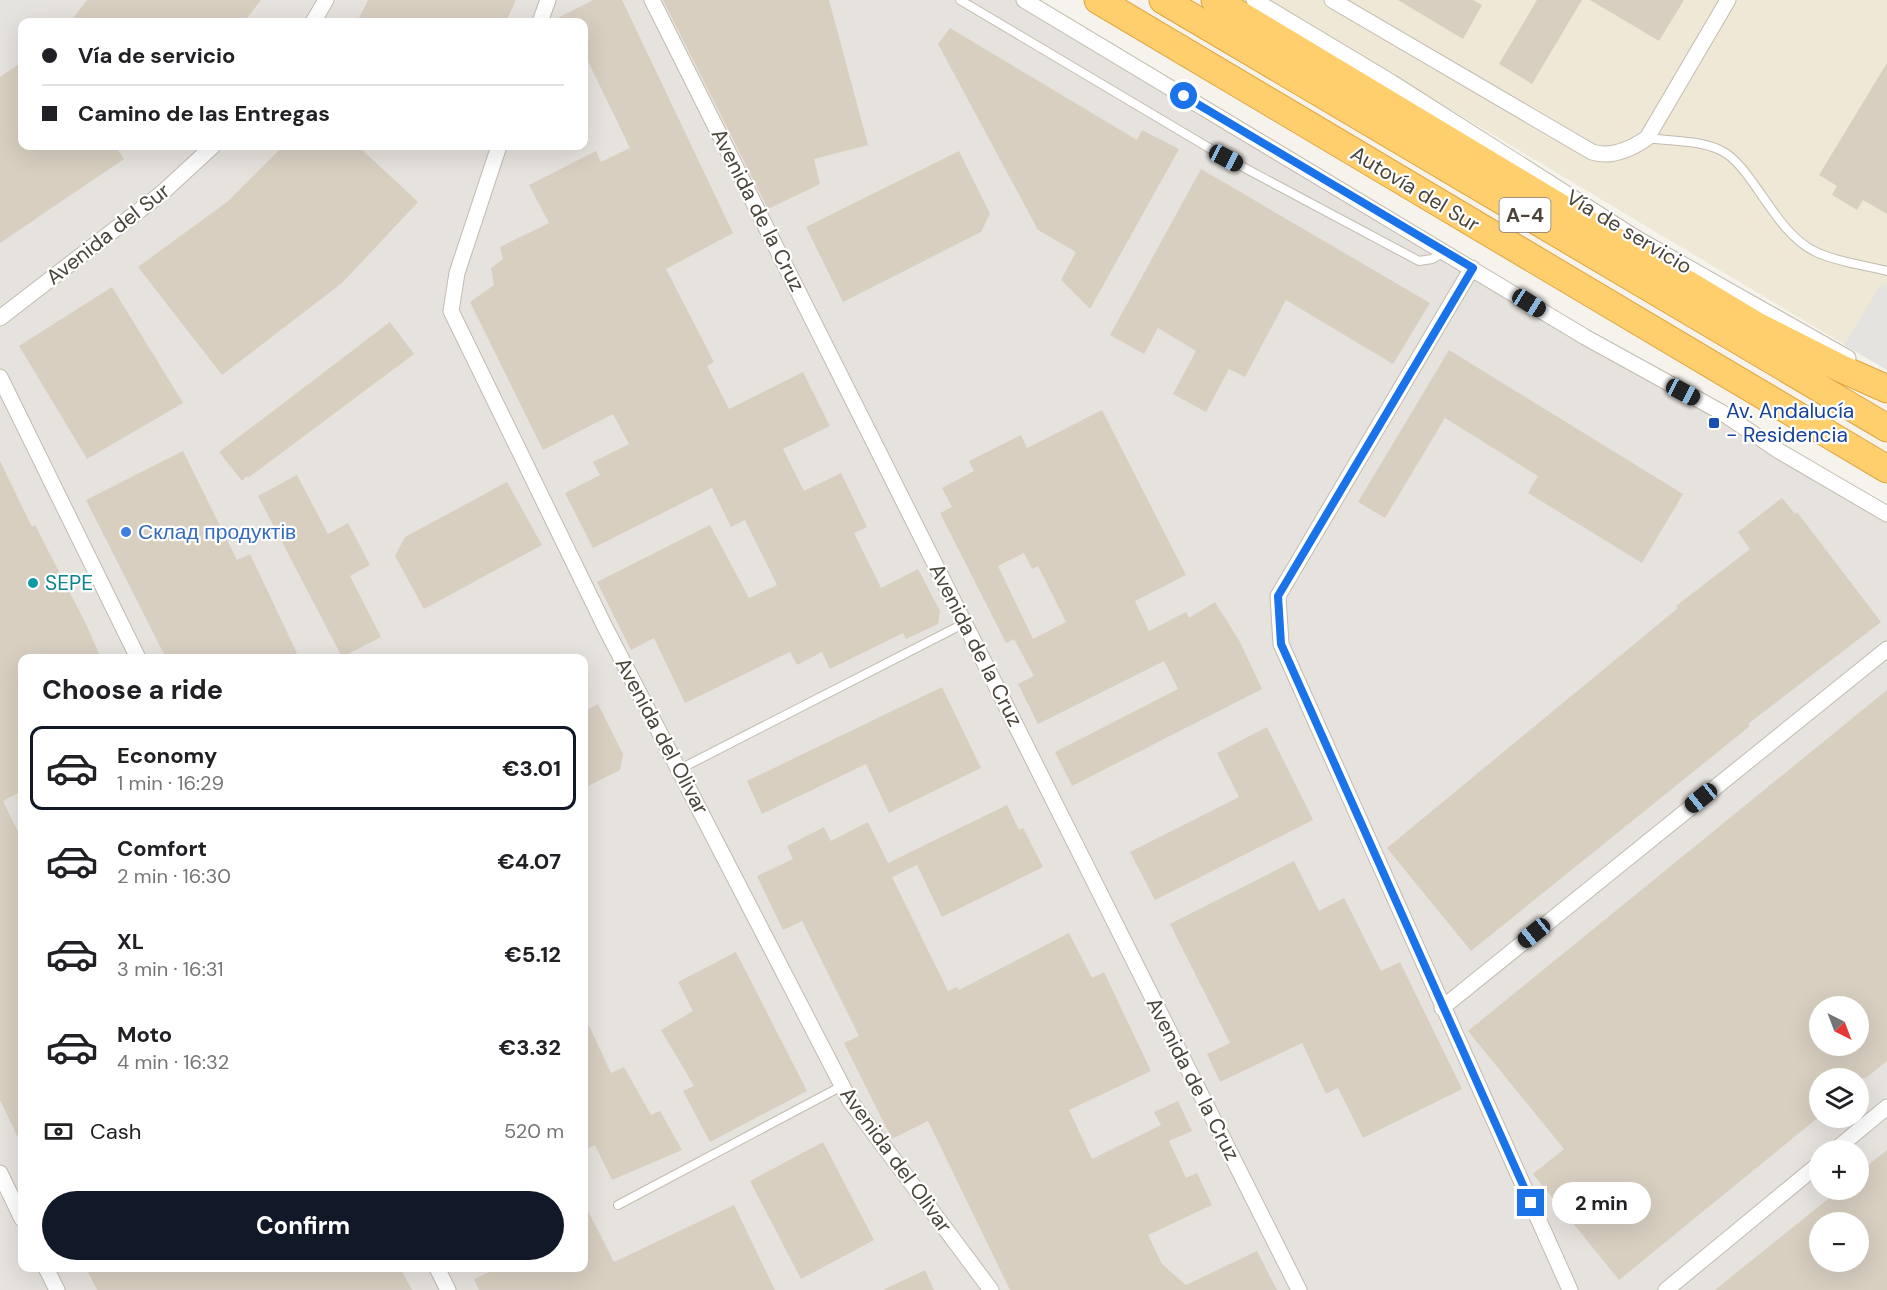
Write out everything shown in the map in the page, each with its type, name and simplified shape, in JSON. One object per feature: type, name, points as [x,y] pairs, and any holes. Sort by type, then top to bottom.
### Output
[{"type":"highway","name":"Autovía del Sur","points":[[1098,0],[1887,469]]},
{"type":"highway","name":"Autovía del Sur","points":[[1163,0],[1887,428]]},
{"type":"highway","points":[[1215,0],[1757,326],[1840,369],[1887,389]]},
{"type":"street","points":[[315,18],[326,0]]},
{"type":"street","points":[[541,18],[548,0]]},
{"type":"street","name":"Avenida de la Cruz","points":[[652,0],[1299,1290]]},
{"type":"street","points":[[1024,0],[1585,337],[1721,412],[1779,451],[1887,514]]},
{"type":"street","name":"Vía de servicio","points":[[1254,0],[1391,82],[1636,238],[1887,380]]},
{"type":"street","points":[[1332,0],[1592,152],[1604,156],[1634,147],[1647,138],[1728,0]]},
{"type":"street","name":"Avenida del Sur","points":[[0,318],[162,193],[209,150]]},
{"type":"street","name":"Avenida del Olivar","points":[[499,150],[457,273],[451,310],[605,627],[850,1101],[991,1290]]},
{"type":"street","points":[[1473,268],[1278,596],[1281,644],[1570,1290]]},
{"type":"street","points":[[0,377],[136,654]]},
{"type":"street","points":[[1442,1008],[1887,649]]},
{"type":"street","points":[[1847,1140],[1887,1107]]},
{"type":"street","points":[[1666,1290],[1809,1172]]},
{"type":"street","points":[[0,1173],[18,1211]]},
{"type":"street","points":[[48,1272],[57,1290]]},
{"type":"street","points":[[438,1272],[448,1290]]},
{"type":"lane","points":[[960,0],[1226,158],[1419,261],[1432,259],[1444,252]]},
{"type":"lane","points":[[1647,138],[1719,149],[1732,158],[1773,213],[1794,236],[1815,252],[1887,271]]},
{"type":"lane","points":[[680,769],[965,623]]},
{"type":"lane","points":[[618,1205],[842,1086]]},
{"type":"shaded area","points":[[0,0],[1024,0],[1887,512],[1887,1290],[0,1290]]},
{"type":"shaded area","points":[[0,0],[49,0],[18,18],[0,30]]},
{"type":"shaded area","points":[[1268,0],[1887,0],[1887,370],[1644,225]]},
{"type":"shaded area","points":[[1882,283],[1887,286],[1887,370],[1844,345]]},
{"type":"building","points":[[87,0],[261,0],[247,18],[73,18]]},
{"type":"building","points":[[368,0],[516,0],[508,18],[359,18]]},
{"type":"building","points":[[593,0],[622,0],[733,233],[666,269],[714,362],[707,366],[729,409],[803,372],[830,426],[783,449],[804,491],[841,473],[867,527],[854,533],[881,588],[918,569],[940,611],[938,624],[906,639],[903,633],[830,669],[822,652],[797,665],[790,652],[685,703],[654,638],[631,650],[597,582],[710,525],[749,598],[777,585],[745,520],[731,527],[712,488],[593,548],[565,493],[600,475],[593,462],[629,444],[613,414],[543,450],[470,302],[494,285],[491,268],[503,259],[500,247],[549,223],[529,185],[596,151],[601,162],[630,148],[588,61],[588,18],[558,18]]},
{"type":"building","points":[[663,0],[829,0],[868,145],[814,159],[820,184],[768,209]]},
{"type":"building","points":[[1398,0],[1473,0],[1482,5],[1463,39]]},
{"type":"building","points":[[1537,0],[1582,0],[1532,84],[1499,64]]},
{"type":"building","points":[[1590,0],[1684,0],[1659,41]]},
{"type":"building","points":[[950,28],[1137,140],[1142,130],[1179,149],[1090,309],[1061,280],[1076,252],[1038,230],[938,44]]},
{"type":"building","points":[[1887,63],[1887,214],[1863,200],[1857,210],[1832,195],[1837,186],[1819,175]]},
{"type":"building","points":[[18,65],[18,150],[118,150],[124,159],[0,243],[0,77]]},
{"type":"building","points":[[279,150],[362,150],[418,202],[342,283],[222,375],[138,267],[227,202]]},
{"type":"building","points":[[959,151],[990,214],[981,232],[843,302],[806,227]]},
{"type":"building","points":[[1201,169],[1430,303],[1393,364],[1286,300],[1245,377],[1229,369],[1206,412],[1173,394],[1196,351],[1158,328],[1144,354],[1110,335]]},
{"type":"building","points":[[112,287],[183,403],[87,459],[19,346]]},
{"type":"building","points":[[390,322],[414,354],[242,481],[219,452]]},
{"type":"building","points":[[1449,350],[1683,494],[1642,563],[1528,493],[1538,476],[1445,418],[1385,518],[1358,502]]},
{"type":"building","points":[[1102,410],[1186,575],[1135,601],[1149,631],[1186,612],[1189,618],[1215,602],[1240,642],[1262,689],[1072,786],[1055,752],[1178,689],[1164,661],[1038,724],[1018,684],[1034,676],[1014,639],[1006,643],[940,513],[952,507],[942,488],[974,471],[969,461],[1021,435],[1027,448]],"holes":[[[1024,553],[1032,569],[1038,566],[1066,622],[1033,639],[998,566]]]},
{"type":"building","points":[[183,451],[237,560],[250,554],[297,653],[164,654],[86,500]]},
{"type":"building","points":[[0,461],[32,527],[35,525],[86,624],[99,654],[18,654],[18,793],[3,801],[18,832],[18,1138],[0,1100]]},
{"type":"building","points":[[297,475],[328,534],[348,523],[370,565],[350,576],[381,637],[348,654],[340,654],[258,496]]},
{"type":"building","points":[[507,482],[542,545],[424,609],[395,556],[405,537]]},
{"type":"building","points":[[1782,498],[1795,514],[1797,512],[1881,622],[1748,724],[1750,726],[1471,951],[1387,848],[1678,608],[1676,606],[1750,549],[1738,532]]},
{"type":"building","points":[[942,687],[981,768],[889,813],[866,764],[762,814],[747,781]]},
{"type":"building","points":[[1887,690],[1887,1061],[1869,1076],[1869,1068],[1809,1068],[1809,1125],[1619,1280],[1533,1174],[1564,1149],[1468,1031]]},
{"type":"building","points":[[598,704],[623,754],[620,770],[588,786],[588,709]]},
{"type":"building","points":[[1267,727],[1313,820],[1155,900],[1130,852],[1239,797],[1217,753]]},
{"type":"building","points":[[1007,805],[1019,830],[1023,828],[1043,867],[942,917],[917,865],[892,877],[948,991],[957,987],[959,990],[1069,933],[1092,978],[1104,972],[1151,1071],[1069,1110],[1092,1159],[1161,1125],[1154,1112],[1178,1101],[1192,1131],[1169,1141],[1186,1178],[1197,1173],[1212,1205],[1148,1235],[1162,1264],[1186,1285],[1257,1251],[1277,1290],[1010,1290],[928,1121],[892,1139],[844,1043],[859,1036],[802,921],[783,930],[757,876],[793,859],[787,846],[824,827],[831,841],[868,822],[888,863]]},
{"type":"building","points":[[1294,861],[1319,911],[1344,898],[1381,971],[1400,962],[1462,1089],[1363,1138],[1338,1088],[1326,1094],[1302,1043],[1220,1082],[1207,1054],[1230,1043],[1170,924]]},
{"type":"building","points":[[736,952],[807,1091],[710,1142],[683,1091],[694,1086],[661,1030],[693,1011],[678,982]]},
{"type":"building","points":[[588,1024],[611,1073],[624,1067],[651,1115],[660,1111],[682,1150],[612,1180],[595,1145],[588,1148]]},
{"type":"building","points":[[823,1142],[874,1240],[801,1279],[750,1181]]},
{"type":"building","points":[[1887,1150],[1887,1290],[1715,1290],[1809,1214],[1809,1272],[1869,1272],[1869,1212],[1812,1212],[1827,1200],[1869,1200],[1869,1164]]},
{"type":"building","points":[[734,1205],[775,1290],[479,1290],[474,1279],[489,1272],[588,1272],[588,1211],[614,1262]]},
{"type":"building","points":[[925,1270],[934,1290],[883,1290]]},
{"type":"building","points":[[88,1272],[402,1272],[412,1290],[97,1290]]},
{"type":"place","name":"Av. Andalucía - Residencia","points":[[1714,423]]},
{"type":"place","name":"Склад продуктів","points":[[126,532]]},
{"type":"place","name":"SEPE","points":[[33,583]]},
{"type":"route","points":[[1184,96],[1473,268],[1278,596],[1281,644],[1531,1203]]}]
